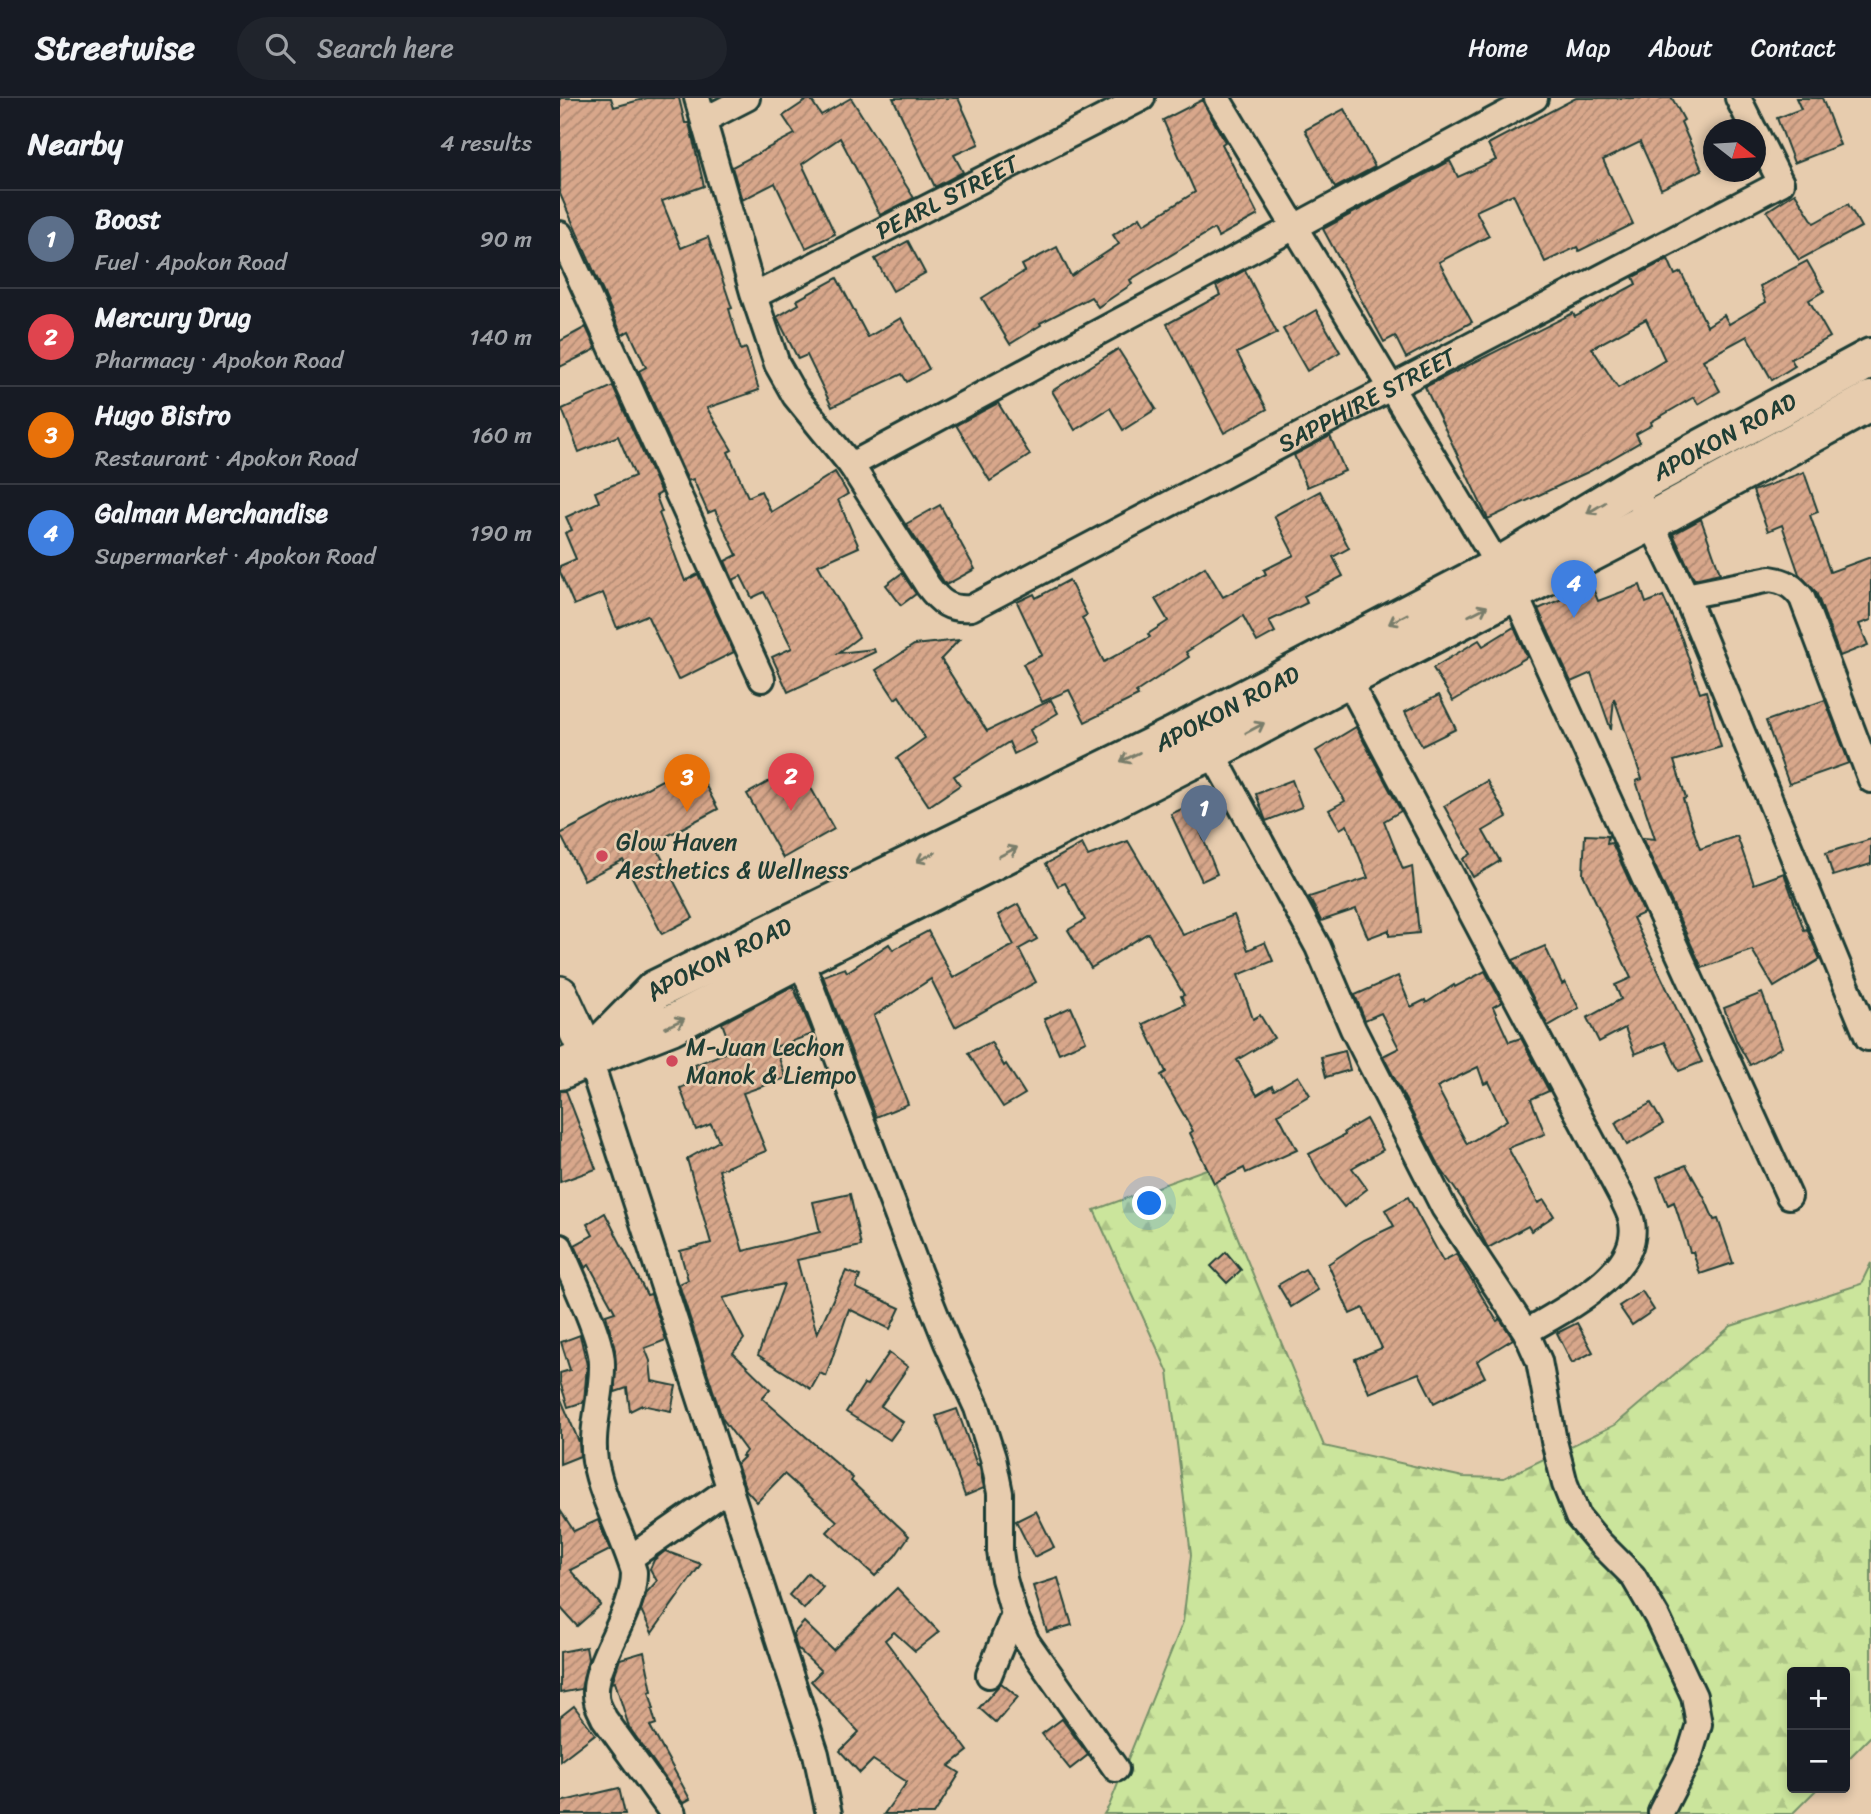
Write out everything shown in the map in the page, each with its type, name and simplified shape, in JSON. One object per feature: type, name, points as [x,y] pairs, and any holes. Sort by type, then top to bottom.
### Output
[{"type":"highway","name":"APOKON ROAD","points":[[574,1064],[671,1026],[1167,771],[1211,751],[1348,678],[1506,580],[1633,486],[1871,358]]},
{"type":"highway","name":"APOKON ROAD","points":[[574,1064],[655,990],[1175,736],[1506,580],[1649,522],[1871,401]]},
{"type":"main road","points":[[560,994],[574,1064]]},
{"type":"street","points":[[747,98],[701,109],[754,296],[777,363],[795,396],[850,465],[1535,98]]},
{"type":"street","name":"PEARL STREET","points":[[754,296],[1142,98]]},
{"type":"street","points":[[1217,98],[1506,580],[1788,1196]]},
{"type":"street","points":[[1738,98],[1749,119]]},
{"type":"street","name":"SAPPHIRE STREET","points":[[850,465],[928,586],[942,603],[951,607],[971,608],[1781,184],[1766,153]]},
{"type":"street","points":[[562,245],[762,679]]},
{"type":"street","points":[[1633,486],[1686,596],[1868,1038]]},
{"type":"street","points":[[1686,596],[1770,579],[1782,580],[1795,588],[1802,598],[1871,780]]},
{"type":"street","points":[[1348,678],[1622,1197],[1632,1223],[1632,1242],[1607,1280],[1526,1332]]},
{"type":"street","points":[[1211,751],[1318,947],[1353,1029],[1438,1197],[1526,1332],[1539,1361],[1554,1441],[1565,1484],[1578,1517],[1633,1576],[1657,1617],[1694,1696],[1699,1724],[1689,1757],[1661,1812]]},
{"type":"street","points":[[800,958],[919,1273],[981,1421],[993,1458],[1000,1493],[1000,1551],[1004,1579],[1014,1614],[1027,1642],[1116,1769]]},
{"type":"street","points":[[574,1064],[730,1488],[816,1754],[828,1813]]},
{"type":"street","points":[[560,1247],[597,1338],[602,1360],[594,1437],[598,1477],[634,1572],[635,1587],[631,1603],[601,1667],[596,1701],[604,1718],[673,1814]]},
{"type":"street","points":[[630,1558],[730,1488]]},
{"type":"street","points":[[989,1675],[1014,1614]]},
{"type":"green space","points":[[1209,1168],[1324,1446],[1463,1477],[1504,1478],[1615,1425],[1731,1326],[1861,1284],[1871,1263],[1871,1736],[1850,1757],[1850,1667],[1787,1667],[1787,1793],[1813,1793],[1792,1814],[1104,1814],[1183,1622],[1191,1555],[1168,1372],[1094,1210]]},
{"type":"building","points":[[560,98],[611,98],[614,107],[647,98],[679,98],[685,123],[689,123],[704,186],[662,201],[681,248],[708,237],[732,308],[729,309],[741,350],[746,348],[759,390],[707,408],[732,450],[728,452],[748,497],[761,491],[771,512],[835,472],[848,494],[838,500],[859,547],[818,565],[859,637],[838,653],[874,649],[875,652],[788,692],[772,657],[792,648],[764,592],[752,598],[741,576],[733,580],[725,561],[737,555],[715,510],[708,513],[693,479],[688,481],[639,371],[646,367],[629,331],[622,335],[560,194]]},
{"type":"building","points":[[810,98],[821,115],[851,98],[914,198],[880,215],[840,138],[802,164],[835,234],[806,248],[775,183],[742,200],[732,167],[795,134],[783,116]]},
{"type":"building","points":[[893,98],[958,98],[979,144],[954,155],[963,172],[935,187]]},
{"type":"building","points":[[1576,98],[1672,98],[1684,120],[1681,122],[1702,170],[1661,189],[1640,142],[1603,160],[1633,224],[1579,251],[1577,247],[1545,262],[1513,194],[1476,211],[1489,236],[1439,262],[1472,322],[1406,358],[1395,336],[1384,342],[1323,229],[1450,161],[1458,177],[1496,160],[1488,144]]},
{"type":"building","points":[[1796,98],[1822,98],[1840,145],[1794,163],[1777,118],[1801,109]]},
{"type":"building","points":[[1202,100],[1225,142],[1222,144],[1258,215],[1218,237],[1214,229],[1130,280],[1132,284],[1098,307],[1091,297],[1040,323],[1041,325],[1010,344],[982,298],[1025,271],[1022,265],[1057,247],[1071,276],[1119,244],[1113,235],[1140,217],[1144,224],[1195,192],[1163,120]]},
{"type":"building","points":[[1344,109],[1375,167],[1335,188],[1305,130]]},
{"type":"building","points":[[1795,193],[1814,223],[1848,204],[1861,227],[1799,260],[1767,211]]},
{"type":"building","points":[[908,241],[925,273],[893,291],[875,259]]},
{"type":"building","points":[[1668,259],[1675,275],[1681,272],[1707,326],[1724,315],[1729,324],[1766,302],[1760,286],[1807,261],[1824,291],[1809,300],[1830,337],[1791,359],[1795,366],[1772,380],[1747,336],[1703,360],[1720,391],[1698,404],[1694,397],[1636,434],[1640,442],[1590,471],[1488,519],[1425,387],[1573,313],[1575,317],[1636,284],[1633,277]],"holes":[[[1646,319],[1665,360],[1618,388],[1592,348]]]},
{"type":"building","points":[[1245,270],[1277,333],[1237,353],[1267,409],[1224,433],[1167,324],[1220,295],[1216,286]]},
{"type":"building","points":[[837,278],[868,337],[901,318],[929,369],[907,382],[902,374],[832,407],[807,355],[798,359],[777,317],[799,304],[797,300]]},
{"type":"building","points":[[1316,310],[1340,352],[1307,371],[1283,329]]},
{"type":"building","points":[[586,327],[596,349],[560,367],[560,341]]},
{"type":"building","points":[[1118,349],[1156,409],[1123,430],[1110,408],[1075,430],[1052,391]]},
{"type":"building","points":[[613,386],[661,493],[656,496],[662,512],[659,513],[685,581],[698,574],[734,652],[678,680],[647,615],[617,628],[603,593],[574,605],[560,572],[560,566],[576,559],[565,533],[572,530],[566,517],[599,502],[595,492],[635,476],[618,436],[579,452],[562,409]]},
{"type":"building","points":[[998,403],[1030,455],[990,481],[956,425]]},
{"type":"building","points":[[1330,436],[1345,471],[1307,487],[1294,455]]},
{"type":"building","points":[[1804,472],[1818,512],[1810,515],[1830,572],[1871,557],[1871,620],[1859,624],[1868,645],[1840,656],[1816,592],[1799,574],[1782,525],[1768,531],[1753,491]]},
{"type":"building","points":[[1320,491],[1349,548],[1333,557],[1343,576],[1304,596],[1307,603],[1269,621],[1275,632],[1257,642],[1243,616],[1186,652],[1189,657],[1136,692],[1138,696],[1085,722],[1069,690],[1042,702],[1023,664],[1042,655],[1017,602],[1034,594],[1036,598],[1069,580],[1087,615],[1082,618],[1104,662],[1150,637],[1148,634],[1168,621],[1155,599],[1205,567],[1223,597],[1266,574],[1264,570],[1294,555],[1274,516]]},
{"type":"building","points":[[940,505],[975,569],[946,585],[906,524]]},
{"type":"building","points":[[1701,519],[1720,573],[1694,579],[1673,534]]},
{"type":"building","points":[[902,573],[916,594],[901,605],[886,585]]},
{"type":"building","points":[[1640,585],[1646,603],[1663,596],[1682,639],[1700,693],[1706,691],[1721,747],[1674,761],[1686,798],[1683,799],[1700,849],[1737,836],[1754,884],[1784,873],[1804,930],[1807,929],[1820,959],[1774,987],[1752,950],[1702,968],[1642,838],[1655,839],[1636,781],[1642,779],[1614,698],[1611,730],[1591,673],[1571,682],[1538,609],[1592,586],[1598,601]]},
{"type":"building","points":[[1514,627],[1527,657],[1453,701],[1433,668],[1479,640],[1483,646]]},
{"type":"building","points":[[959,640],[941,659],[987,731],[1051,700],[1058,713],[1030,730],[1036,743],[1014,754],[1009,742],[954,776],[960,785],[929,806],[897,758],[925,738],[899,696],[895,699],[876,670],[914,645]]},
{"type":"building","points":[[1439,695],[1456,729],[1422,746],[1405,712]]},
{"type":"building","points":[[1825,700],[1849,763],[1789,784],[1766,721]]},
{"type":"building","points":[[1356,727],[1401,811],[1384,821],[1403,869],[1412,866],[1419,933],[1389,936],[1389,930],[1368,938],[1356,909],[1321,921],[1309,897],[1368,878],[1347,825],[1340,829],[1329,810],[1345,801],[1316,751]]},
{"type":"building","points":[[694,763],[718,809],[654,843],[693,918],[662,934],[623,860],[584,880],[560,834]]},
{"type":"building","points":[[798,765],[834,829],[783,858],[747,794]]},
{"type":"building","points":[[1292,780],[1302,807],[1266,821],[1256,794]]},
{"type":"building","points":[[1487,781],[1507,817],[1483,831],[1500,861],[1473,877],[1463,859],[1471,854],[1444,806]]},
{"type":"building","points":[[1190,805],[1217,874],[1202,881],[1171,814]]},
{"type":"building","points":[[1585,835],[1608,836],[1607,844],[1612,843],[1644,913],[1633,918],[1702,1062],[1679,1071],[1665,1042],[1635,1054],[1625,1028],[1599,1042],[1587,1018],[1621,999],[1615,985],[1631,978],[1583,874]]},
{"type":"building","points":[[1871,839],[1871,864],[1833,876],[1826,853]]},
{"type":"building","points":[[1128,841],[1183,935],[1234,915],[1248,950],[1265,942],[1273,961],[1238,975],[1253,1019],[1260,1015],[1274,1038],[1237,1060],[1257,1095],[1272,1086],[1274,1090],[1298,1076],[1310,1095],[1278,1114],[1297,1150],[1246,1173],[1244,1168],[1214,1183],[1190,1133],[1193,1131],[1161,1075],[1166,1072],[1143,1024],[1185,1004],[1181,996],[1184,995],[1148,933],[1091,968],[1068,930],[1085,920],[1065,883],[1058,886],[1046,864],[1082,844],[1088,856]]},
{"type":"building","points":[[1018,904],[1037,939],[1019,949],[1036,982],[955,1027],[931,979],[874,1016],[908,1104],[876,1117],[823,976],[845,968],[847,972],[889,944],[893,950],[928,931],[953,978],[1014,945],[998,915]]},
{"type":"building","points":[[1545,946],[1562,984],[1565,982],[1579,1008],[1548,1026],[1513,960]]},
{"type":"building","points":[[1485,971],[1502,1002],[1493,1007],[1509,1042],[1521,1038],[1549,1091],[1531,1099],[1545,1134],[1508,1148],[1538,1203],[1544,1200],[1554,1216],[1531,1231],[1528,1226],[1488,1248],[1462,1199],[1441,1169],[1383,1056],[1399,1048],[1381,1013],[1365,1020],[1355,995],[1398,976],[1411,1007],[1425,1000],[1426,1003],[1454,985],[1455,987]],"holes":[[[1478,1067],[1484,1084],[1489,1082],[1507,1120],[1467,1144],[1437,1087]]]},
{"type":"building","points":[[793,986],[813,1034],[775,1047],[786,1078],[743,1093],[766,1151],[719,1170],[743,1251],[820,1232],[813,1202],[850,1194],[861,1246],[797,1260],[817,1334],[846,1271],[860,1276],[856,1288],[900,1308],[890,1329],[849,1309],[826,1376],[820,1373],[811,1389],[758,1355],[784,1284],[723,1298],[744,1339],[733,1353],[770,1389],[762,1398],[853,1478],[851,1481],[909,1536],[895,1556],[875,1576],[827,1532],[837,1521],[784,1474],[757,1502],[746,1490],[737,1464],[746,1451],[722,1418],[679,1284],[688,1280],[680,1251],[711,1243],[687,1159],[719,1141],[711,1124],[696,1130],[680,1088],[700,1079],[695,1065],[732,1050],[722,1023]]},
{"type":"building","points":[[1762,993],[1782,1047],[1750,1065],[1737,1042],[1724,1008]]},
{"type":"building","points":[[1071,1007],[1086,1041],[1059,1053],[1044,1019]]},
{"type":"building","points":[[991,1042],[1004,1066],[1006,1064],[1025,1094],[1003,1107],[968,1053]]},
{"type":"building","points":[[1345,1051],[1350,1070],[1326,1077],[1321,1057]]},
{"type":"building","points":[[560,1091],[566,1091],[596,1169],[560,1182]]},
{"type":"building","points":[[1651,1103],[1663,1124],[1627,1145],[1615,1123]]},
{"type":"building","points":[[1366,1119],[1383,1150],[1352,1168],[1367,1189],[1344,1207],[1322,1179],[1309,1154],[1345,1135],[1344,1132]]},
{"type":"building","points":[[1686,1165],[1714,1220],[1718,1219],[1733,1263],[1700,1274],[1674,1202],[1668,1205],[1657,1177]]},
{"type":"building","points":[[1408,1197],[1443,1261],[1456,1254],[1497,1321],[1500,1319],[1513,1339],[1477,1361],[1485,1377],[1434,1403],[1419,1373],[1369,1393],[1355,1359],[1382,1348],[1363,1308],[1350,1314],[1328,1264],[1364,1240],[1394,1226],[1385,1210]]},
{"type":"building","points":[[605,1213],[647,1295],[651,1294],[666,1340],[645,1348],[650,1361],[652,1381],[676,1386],[671,1411],[642,1405],[630,1411],[627,1388],[615,1392],[615,1350],[606,1315],[615,1312],[589,1265],[585,1268],[575,1245],[593,1235],[587,1224]]},
{"type":"building","points":[[1226,1252],[1241,1270],[1227,1283],[1211,1266]]},
{"type":"building","points":[[1305,1269],[1318,1290],[1291,1307],[1278,1285]]},
{"type":"building","points":[[1642,1291],[1654,1310],[1632,1325],[1619,1306]]},
{"type":"building","points":[[1577,1323],[1593,1352],[1572,1363],[1557,1333]]},
{"type":"building","points":[[580,1335],[587,1365],[584,1402],[568,1407],[560,1373],[570,1370],[561,1342]]},
{"type":"building","points":[[889,1353],[908,1367],[881,1406],[903,1422],[890,1440],[846,1412]]},
{"type":"building","points":[[560,1397],[579,1442],[580,1456],[560,1464]]},
{"type":"building","points":[[957,1409],[977,1465],[979,1464],[984,1488],[965,1496],[936,1416]]},
{"type":"building","points":[[560,1510],[574,1531],[598,1520],[610,1550],[570,1570],[601,1605],[577,1626],[560,1607]]},
{"type":"building","points":[[1036,1511],[1054,1547],[1034,1557],[1016,1521]]},
{"type":"building","points":[[665,1551],[701,1564],[652,1633],[641,1610],[647,1592],[657,1581],[650,1569],[654,1560]]},
{"type":"building","points":[[808,1573],[823,1587],[804,1609],[789,1595]]},
{"type":"building","points":[[1058,1578],[1072,1625],[1047,1632],[1033,1586]]},
{"type":"building","points":[[897,1588],[939,1632],[915,1651],[894,1632],[885,1640],[968,1751],[949,1766],[960,1773],[934,1814],[884,1814],[907,1782],[873,1760],[860,1773],[840,1751],[859,1732],[811,1681],[821,1671],[797,1648],[793,1634],[804,1622],[833,1650]]},
{"type":"building","points":[[586,1647],[588,1659],[581,1689],[560,1693],[560,1652]]},
{"type":"building","points":[[644,1652],[656,1724],[650,1726],[690,1799],[683,1803],[629,1727],[615,1682],[612,1683],[620,1659]]},
{"type":"building","points":[[1001,1683],[1018,1697],[996,1723],[979,1708]]},
{"type":"building","points":[[574,1706],[595,1734],[560,1761],[560,1717]]},
{"type":"building","points":[[1062,1719],[1088,1755],[1070,1769],[1042,1734]]},
{"type":"building","points":[[619,1788],[625,1814],[560,1814],[560,1802]]},
{"type":"place","name":"Galman Merchandise","points":[[1574,618]]},
{"type":"place","name":"Mercury Drug","points":[[791,811]]},
{"type":"place","name":"Hugo Bistro","points":[[687,812]]},
{"type":"place","name":"Boost","points":[[1204,843]]},
{"type":"place","name":"Glow Haven Aesthetics & Wellness","points":[[602,856]]},
{"type":"place","name":"M-Juan Lechon Manok & Liempo","points":[[672,1061]]}]
